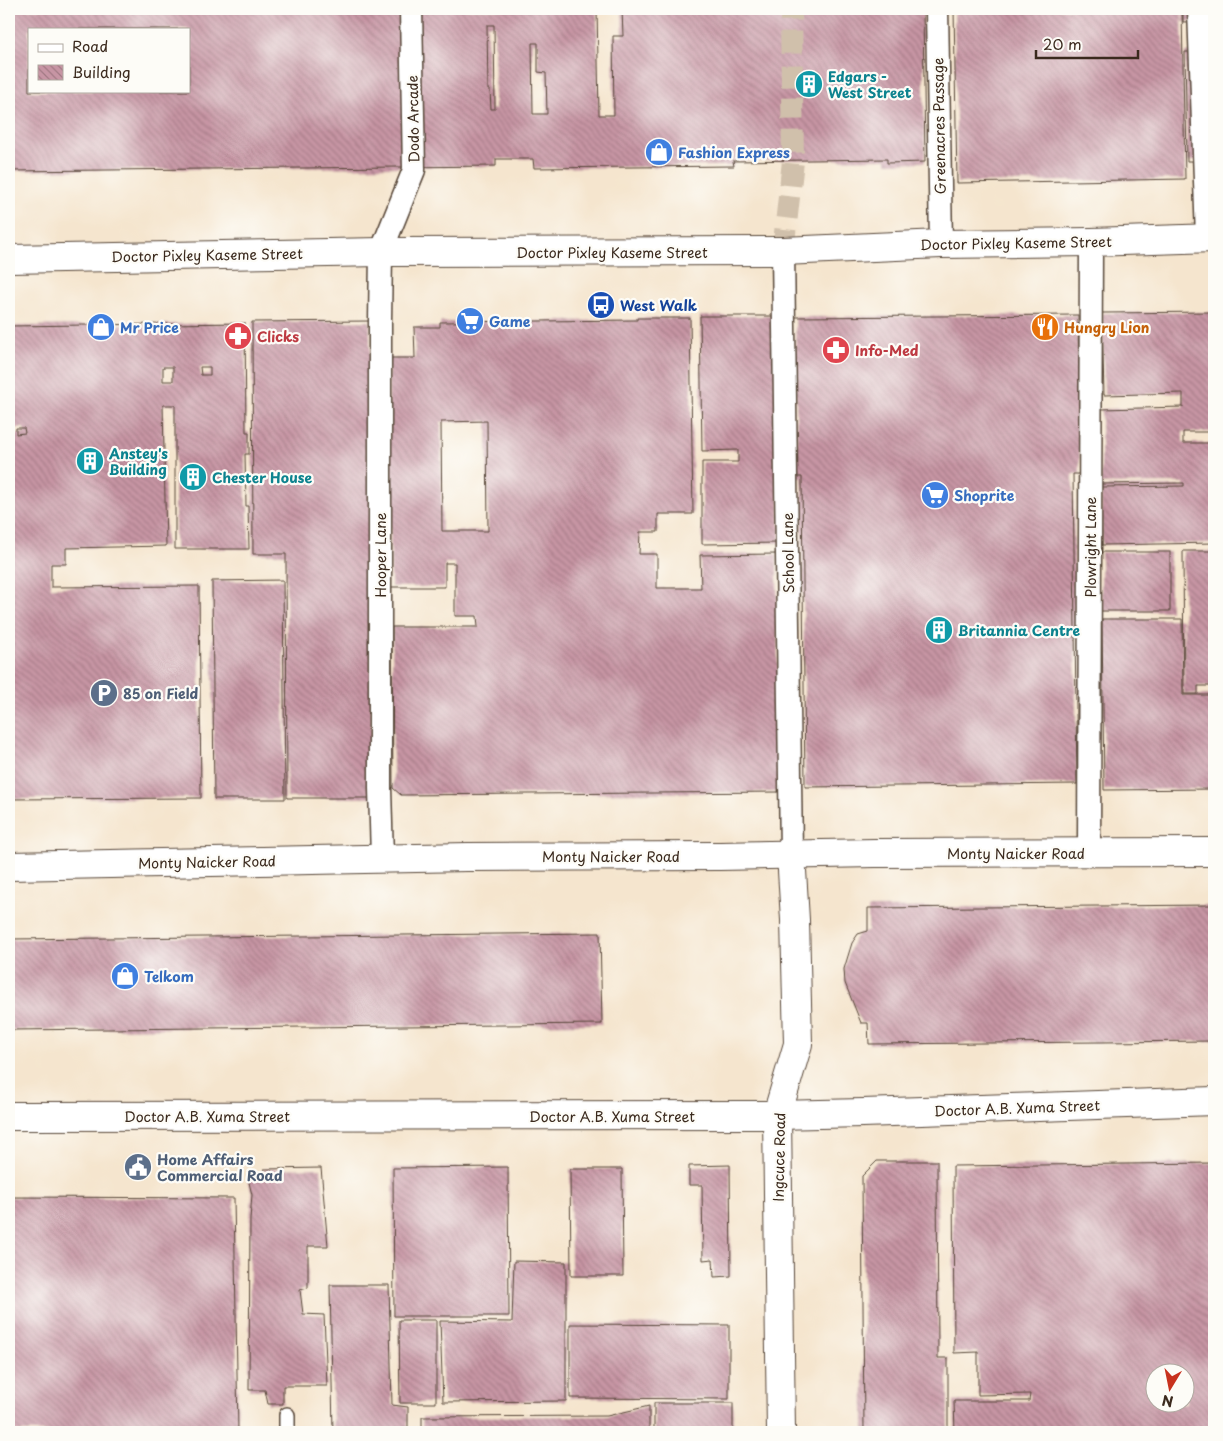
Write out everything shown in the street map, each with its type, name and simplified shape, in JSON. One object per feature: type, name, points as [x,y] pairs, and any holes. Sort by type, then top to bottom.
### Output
[{"type":"main road","name":"Doctor Pixley Kaseme Street","points":[[9,259],[381,252],[783,251],[941,244],[1211,238]]},
{"type":"main road","name":"Monty Naicker Road","points":[[9,866],[382,858],[1214,852]]},
{"type":"main road","name":"Ingcuce Road","points":[[781,1432],[776,1115],[798,1044],[795,920],[791,854]]},
{"type":"main road","name":"Doctor A.B. Xuma Street","points":[[9,1116],[776,1115],[1214,1101]]},
{"type":"street","name":"Dodo Arcade","points":[[381,252],[414,170],[411,9]]},
{"type":"street","name":"Greenacres Passage","points":[[937,9],[941,244]]},
{"type":"street","points":[[1199,9],[1211,238]]},
{"type":"street","name":"Plowright Lane","points":[[1088,853],[1091,242]]},
{"type":"street","name":"School Lane","points":[[783,251],[791,854]]},
{"type":"street","name":"Hooper Lane","points":[[381,252],[380,788],[382,858]]},
{"type":"lane","points":[[287,1415],[287,1432]]},
{"type":"building","points":[[9,9],[597,9],[599,115],[614,115],[613,36],[623,36],[622,9],[923,9],[925,162],[887,163],[887,159],[733,161],[734,166],[534,168],[533,159],[496,159],[496,166],[9,171]],"holes":[[[487,25],[494,25],[495,109],[491,109],[490,90],[488,90]],[[532,43],[538,43],[538,72],[546,73],[547,114],[533,114]]]},
{"type":"building","points":[[954,9],[1182,9],[1185,179],[957,183]]},
{"type":"building","points":[[1183,9],[1214,9],[1214,21],[1183,22]]},
{"type":"building","points":[[1185,52],[1214,52],[1214,161],[1187,161]]},
{"type":"building","points":[[1214,312],[1214,432],[1183,432],[1183,443],[1214,443],[1214,543],[1102,545],[1101,487],[1184,486],[1184,483],[1101,484],[1101,409],[1183,407],[1183,393],[1104,395],[1102,313]]},
{"type":"building","name":"Britannia Centre","points":[[1078,315],[1080,474],[1073,474],[1077,784],[805,787],[802,477],[797,477],[795,317]]},
{"type":"building","points":[[700,316],[778,316],[780,543],[702,544],[702,462],[738,462],[738,450],[702,451]]},
{"type":"building","points":[[637,318],[690,318],[693,514],[658,514],[658,532],[640,532],[639,554],[657,554],[657,588],[701,588],[700,555],[777,554],[779,792],[401,795],[393,788],[392,627],[478,627],[477,616],[455,616],[455,563],[445,563],[445,587],[391,587],[388,358],[415,358],[414,327],[440,327],[440,322],[637,320]],"holes":[[[487,421],[488,531],[442,531],[441,422]]]},
{"type":"building","points":[[370,321],[372,798],[287,798],[286,554],[253,554],[252,322]]},
{"type":"building","points":[[245,323],[246,432],[249,432],[249,454],[245,454],[249,549],[175,549],[175,405],[163,405],[166,546],[66,548],[66,564],[51,564],[51,587],[199,586],[201,798],[9,799],[9,326]],"holes":[[[163,367],[173,367],[173,381],[163,381]],[[200,367],[210,367],[210,375],[201,375]],[[16,428],[24,428],[25,433],[16,434]]]},
{"type":"building","points":[[1183,551],[1214,551],[1214,686],[1198,686],[1198,694],[1184,694]]},
{"type":"building","points":[[1101,552],[1170,552],[1170,611],[1101,611]]},
{"type":"building","points":[[283,580],[285,799],[214,799],[212,581]]},
{"type":"building","points":[[1102,619],[1182,619],[1183,695],[1214,695],[1214,789],[1104,790]]},
{"type":"building","points":[[1214,905],[1214,1041],[869,1044],[868,1023],[861,1023],[845,983],[844,969],[852,943],[858,934],[868,931],[868,908]]},
{"type":"building","points":[[600,933],[602,1024],[9,1030],[9,939]]},
{"type":"building","points":[[877,1161],[937,1161],[938,1358],[948,1358],[948,1432],[864,1432],[862,1176]]},
{"type":"building","points":[[1214,1163],[1214,1432],[955,1432],[954,1401],[1029,1401],[1030,1394],[978,1395],[978,1352],[954,1353],[953,1166]]},
{"type":"building","points":[[730,1165],[731,1276],[714,1277],[713,1259],[703,1260],[702,1185],[689,1185],[689,1166]]},
{"type":"building","points":[[508,1167],[509,1316],[394,1316],[393,1168]]},
{"type":"building","points":[[321,1168],[328,1246],[308,1246],[308,1288],[300,1290],[303,1314],[324,1315],[327,1386],[283,1386],[283,1404],[268,1404],[265,1390],[249,1390],[250,1219],[252,1195],[247,1174],[262,1177],[264,1169]]},
{"type":"building","points":[[570,1169],[622,1169],[623,1276],[571,1276]]},
{"type":"building","points":[[9,1197],[234,1198],[238,1432],[9,1432]]},
{"type":"building","points":[[514,1261],[566,1262],[566,1401],[443,1402],[440,1321],[512,1322]]},
{"type":"building","points":[[330,1285],[389,1285],[392,1405],[408,1407],[408,1432],[333,1432]]},
{"type":"building","points":[[399,1320],[436,1320],[436,1403],[400,1403]]},
{"type":"building","points":[[570,1324],[729,1325],[729,1399],[570,1398]]},
{"type":"building","points":[[654,1403],[733,1403],[733,1432],[654,1432]]},
{"type":"building","points":[[649,1406],[649,1432],[422,1432],[422,1417],[607,1416]]},
{"type":"tunnel","points":[[783,251],[793,161],[791,9]]},
{"type":"place","name":"Edgars - West Street","points":[[809,84]]},
{"type":"place","name":"Fashion Express","points":[[659,152]]},
{"type":"place","name":"West Walk","points":[[601,305]]},
{"type":"place","name":"Game","points":[[470,321]]},
{"type":"place","name":"Mr Price","points":[[101,327]]},
{"type":"place","name":"Hungry Lion","points":[[1045,327]]},
{"type":"place","name":"Clicks","points":[[238,336]]},
{"type":"place","name":"Info-Med","points":[[836,350]]},
{"type":"place","name":"Anstey's Building","points":[[90,461]]},
{"type":"place","name":"Chester House","points":[[193,477]]},
{"type":"place","name":"Shoprite","points":[[935,495]]},
{"type":"place","name":"Britannia Centre","points":[[939,630]]},
{"type":"place","name":"85 on Field","points":[[104,693]]},
{"type":"place","name":"Telkom","points":[[125,976]]},
{"type":"place","name":"Home Affairs Commercial Road","points":[[138,1167]]}]
